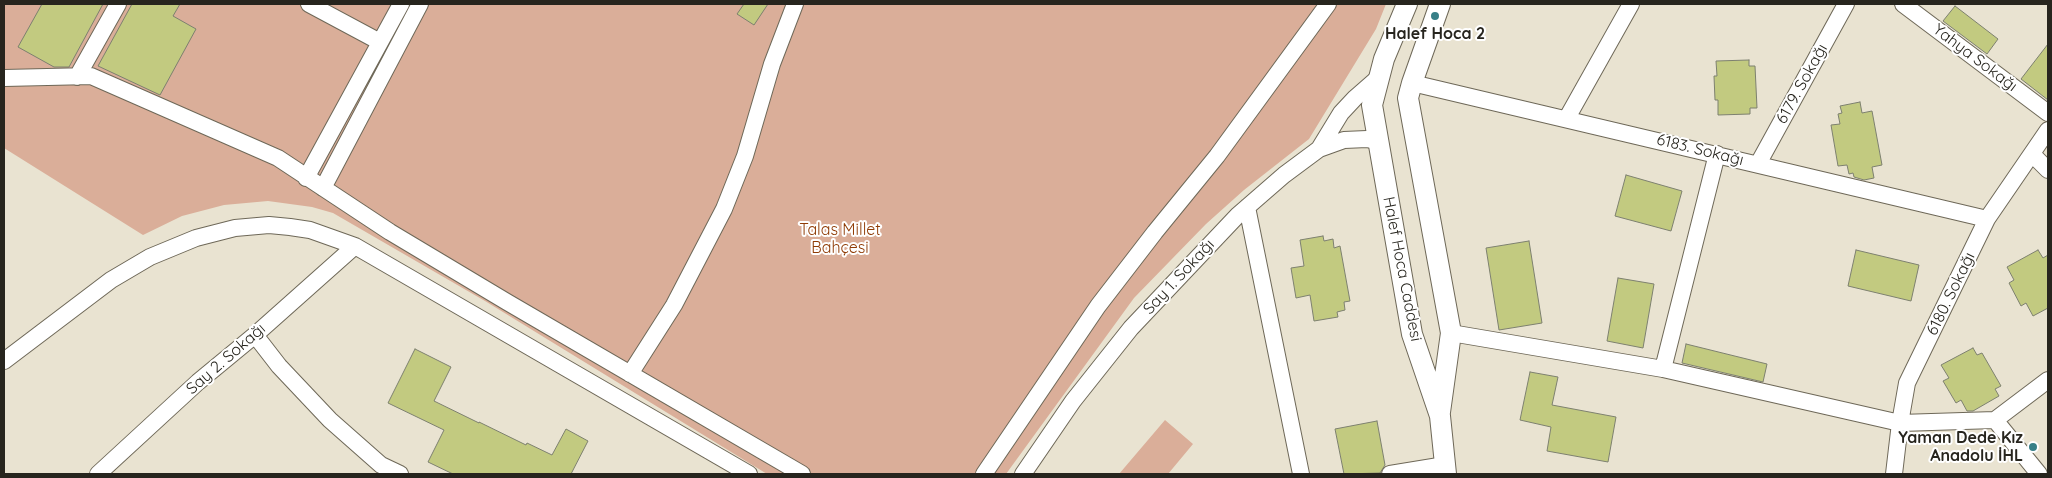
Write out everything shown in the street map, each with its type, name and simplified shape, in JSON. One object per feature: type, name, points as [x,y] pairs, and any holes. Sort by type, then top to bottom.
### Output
[{"type":"main road","name":"Halef Hoca Caddesi","points":[[1407,4],[1384,59],[1372,105],[1412,334],[1440,416]]},
{"type":"main road","points":[[1440,4],[1408,98],[1451,333],[1440,416],[1446,470]]},
{"type":"street","points":[[77,77],[118,4]]},
{"type":"street","points":[[309,4],[380,42]]},
{"type":"street","points":[[306,178],[401,4]]},
{"type":"street","points":[[323,188],[420,4]]},
{"type":"street","points":[[630,374],[674,305],[724,209],[745,156],[772,64],[795,4]]},
{"type":"street","points":[[984,474],[1098,306],[1229,140],[1328,4]]},
{"type":"street","points":[[1567,118],[1631,4]]},
{"type":"street","name":"6179. Sokağı","points":[[1758,164],[1846,4]]},
{"type":"street","name":"Yahya Sokağı","points":[[1902,4],[2048,113]]},
{"type":"street","points":[[4,78],[90,76],[278,158],[390,232],[802,474]]},
{"type":"street","points":[[1319,149],[1341,113],[1379,77]]},
{"type":"street","name":"6183. Sokağı","points":[[1412,83],[1567,118],[1987,219]]},
{"type":"street","name":"6180. Sokağı","points":[[1894,474],[1907,383],[1987,219],[2048,130]]},
{"type":"street","name":"Say 1. Sokağı","points":[[1023,474],[1078,394],[1131,328],[1219,234],[1247,207],[1284,175],[1319,149],[1344,140],[1361,138],[1378,141]]},
{"type":"street","points":[[1663,369],[1717,154]]},
{"type":"street","points":[[2032,154],[2048,170]]},
{"type":"street","points":[[1247,207],[1301,474]]},
{"type":"street","points":[[4,361],[105,284],[130,268],[171,247],[196,238],[235,228],[269,225],[310,230],[355,246],[749,474]]},
{"type":"street","name":"Say 2. Sokağı","points":[[98,474],[198,382],[255,335],[355,246]]},
{"type":"street","points":[[1451,333],[1663,369],[1900,423],[1995,420],[2048,380]]},
{"type":"street","points":[[255,335],[306,396],[381,470],[400,474]]},
{"type":"street","points":[[1995,420],[2039,474]]},
{"type":"street","points":[[1390,474],[1446,470]]},
{"type":"green space","name":"Talas Millet Bahçesi","points":[[4,4],[1386,4],[1376,29],[1309,139],[1244,190],[1206,224],[1134,298],[1006,474],[767,474],[485,301],[333,213],[312,207],[268,201],[224,205],[182,216],[143,235],[4,148]]},
{"type":"green space","points":[[1165,420],[1193,444],[1168,474],[1119,474]]},
{"type":"building","points":[[42,4],[103,4],[69,67],[54,67],[18,47]]},
{"type":"building","points":[[132,4],[180,4],[173,16],[196,29],[160,95],[98,66]]},
{"type":"building","points":[[744,4],[768,4],[754,25],[737,14]]},
{"type":"building","points":[[1955,6],[1998,39],[1987,54],[1943,21]]},
{"type":"building","points":[[2048,44],[2048,100],[2021,79]]},
{"type":"building","points":[[1749,60],[1749,66],[1755,66],[1757,108],[1750,108],[1750,114],[1718,115],[1718,100],[1715,100],[1714,76],[1717,76],[1716,61]]},
{"type":"building","points":[[1860,102],[1862,113],[1872,111],[1882,165],[1872,167],[1874,178],[1864,180],[1854,177],[1853,173],[1849,174],[1847,165],[1838,166],[1831,125],[1840,124],[1838,114],[1842,113],[1840,106]]},
{"type":"building","points":[[1626,175],[1682,191],[1671,231],[1615,216]]},
{"type":"building","points":[[1323,236],[1324,241],[1333,239],[1334,248],[1340,246],[1350,301],[1344,302],[1345,310],[1337,312],[1338,317],[1314,321],[1310,295],[1296,298],[1291,268],[1304,266],[1300,240]]},
{"type":"building","points":[[1529,241],[1542,323],[1499,330],[1486,248]]},
{"type":"building","points":[[1856,250],[1919,265],[1911,301],[1848,286]]},
{"type":"building","points":[[2038,250],[2043,258],[2048,255],[2048,308],[2033,316],[2026,303],[2021,306],[2009,283],[2014,280],[2007,267]]},
{"type":"building","points":[[1618,278],[1654,284],[1643,348],[1607,341]]},
{"type":"building","points":[[1686,344],[1767,364],[1763,382],[1682,363]]},
{"type":"building","points":[[1973,348],[1977,355],[1982,353],[2001,386],[1995,389],[1999,396],[1973,411],[1967,411],[1961,400],[1956,403],[1943,381],[1949,378],[1941,365]]},
{"type":"building","points":[[415,349],[451,367],[434,401],[526,445],[527,443],[552,455],[566,429],[588,441],[571,474],[453,474],[428,462],[444,430],[388,403]]},
{"type":"building","points":[[1530,372],[1558,377],[1552,405],[1616,417],[1608,462],[1547,451],[1551,427],[1520,420]]},
{"type":"building","points":[[1377,421],[1385,465],[1380,473],[1344,474],[1335,429]]},
{"type":"place","name":"Halef Hoca 2","points":[[1435,16]]},
{"type":"place","name":"Yaman Dede Kız Anadolu İHL","points":[[2033,447]]}]
